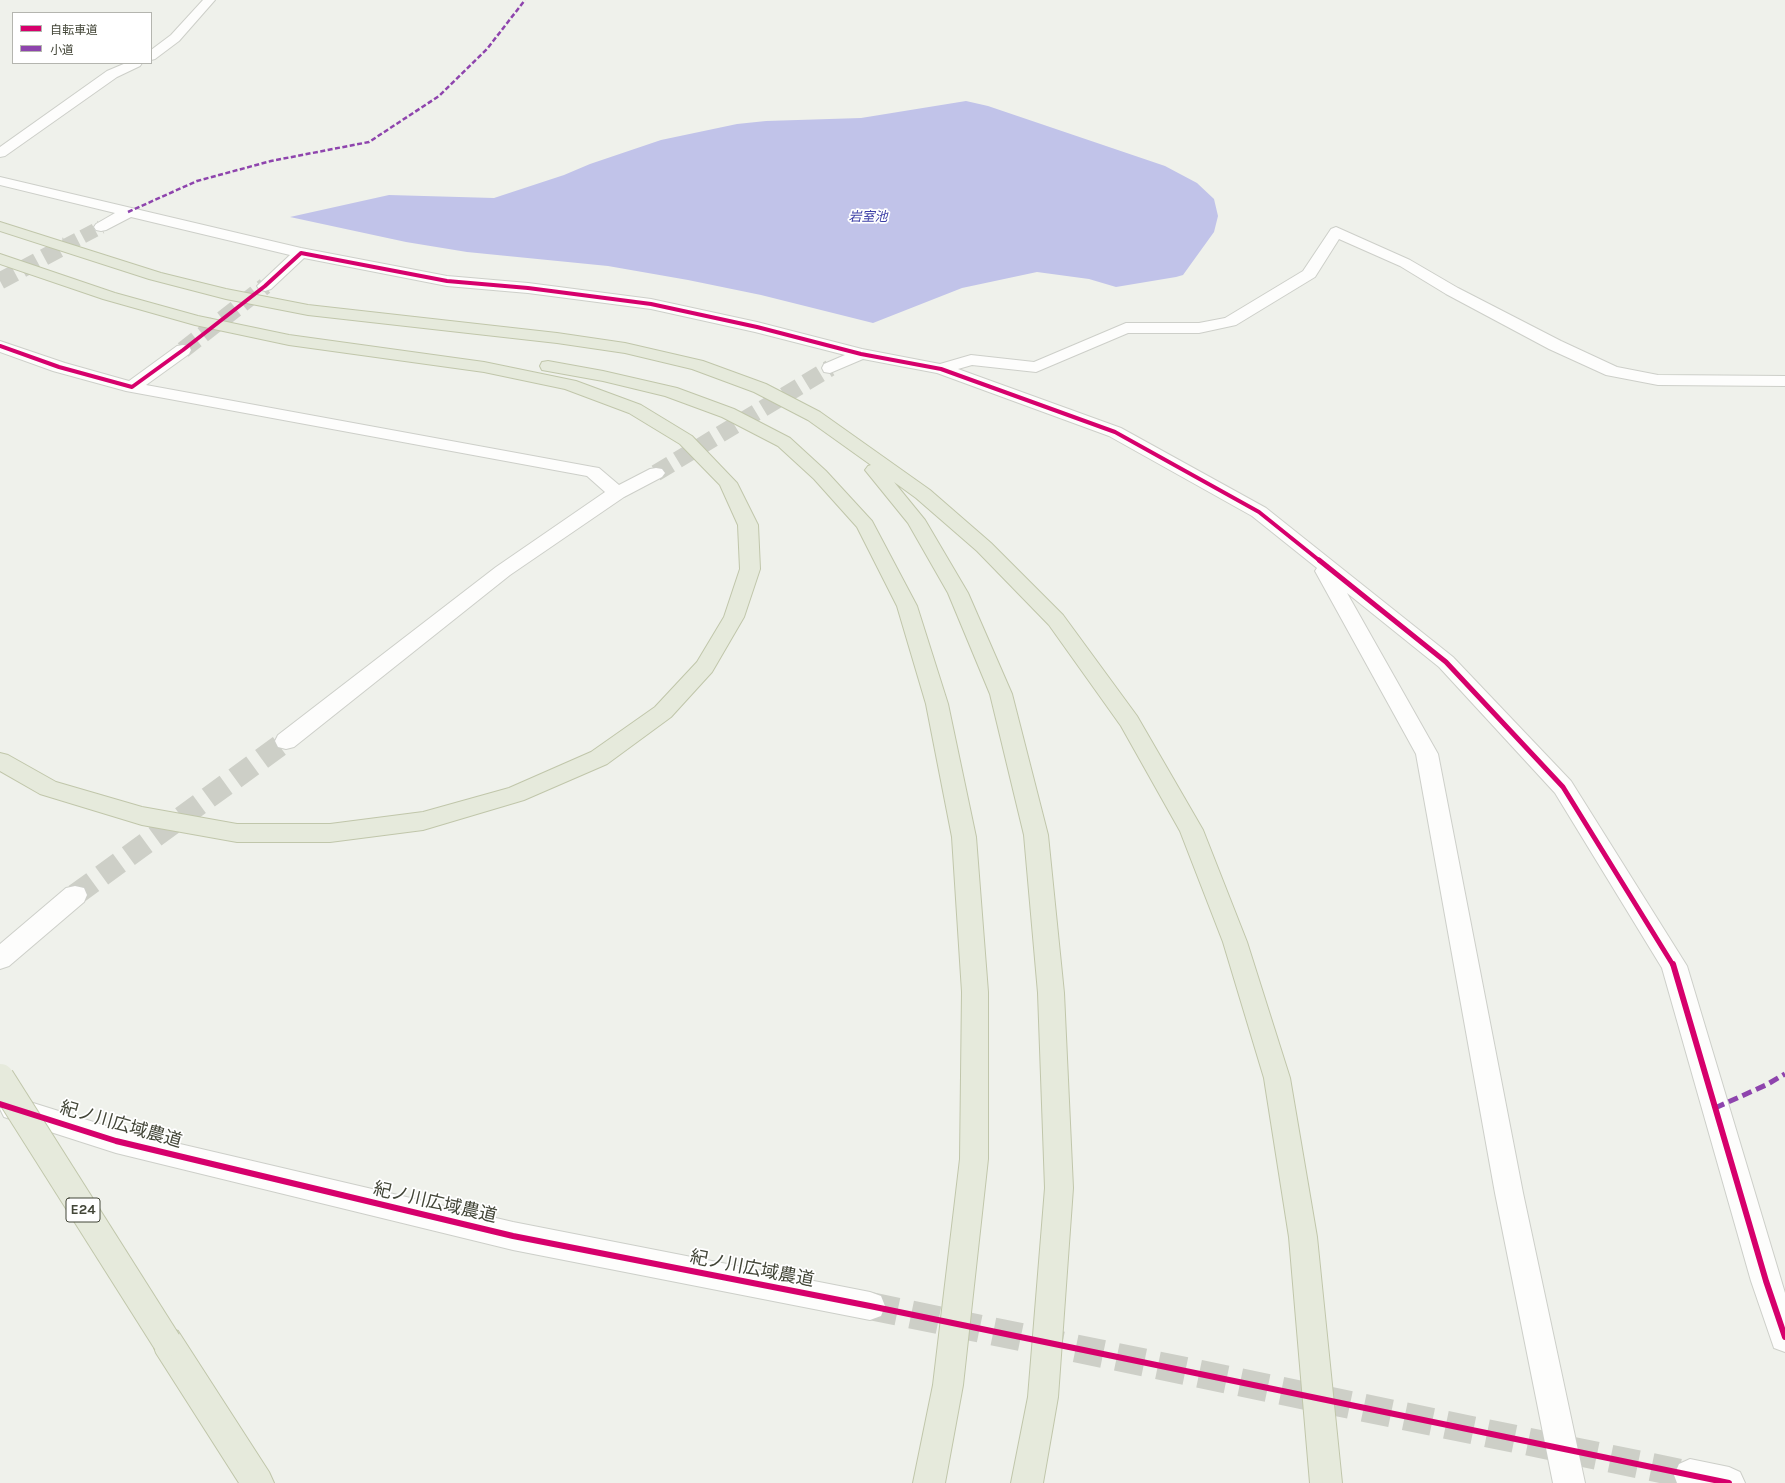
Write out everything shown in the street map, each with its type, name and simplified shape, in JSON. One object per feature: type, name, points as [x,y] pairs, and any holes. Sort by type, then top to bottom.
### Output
[{"type":"highway","points":[[0,226],[155,276],[234,296],[308,310],[557,338],[625,348],[697,365],[760,388],[814,416],[855,447],[923,494],[984,547],[1056,620],[1129,721],[1191,830],[1235,942],[1277,1078],[1303,1237],[1326,1483]]},
{"type":"highway","points":[[0,259],[109,296],[194,320],[289,340],[484,367],[570,385],[635,409],[686,440],[728,483],[748,525],[750,570],[734,617],[705,667],[664,712],[599,758],[516,794],[422,821],[330,833],[236,833],[142,816],[48,788],[0,761]]},
{"type":"highway","points":[[386,353],[463,357],[551,367],[603,376],[671,392],[728,413],[784,442],[820,475],[865,525],[907,606],[937,704],[964,837],[975,992],[974,1159],[948,1385],[929,1483]]},
{"type":"highway","points":[[855,447],[916,520],[958,593],[1002,694],[1036,835],[1051,993],[1058,1188],[1043,1397],[1027,1483]]},
{"type":"highway","name":"E24","points":[[0,1078],[258,1483]]},
{"type":"street","points":[[152,55],[175,38],[209,0]]},
{"type":"street","points":[[0,153],[112,74],[134,64]]},
{"type":"street","points":[[0,181],[301,253],[447,281],[528,288],[651,304],[757,327],[861,354],[941,370],[1115,432],[1259,512],[1446,662],[1563,787],[1674,966],[1766,1281],[1785,1337]]},
{"type":"street","points":[[100,227],[128,212]]},
{"type":"street","points":[[941,370],[971,360],[1036,367],[1126,328],[1199,328],[1230,322],[1309,274],[1336,232],[1405,263],[1452,291],[1554,345],[1612,371],[1658,380],[1785,381]]},
{"type":"street","points":[[265,286],[301,253]]},
{"type":"street","points":[[0,346],[59,367],[132,387],[593,472],[616,493]]},
{"type":"street","points":[[132,387],[183,350]]},
{"type":"street","points":[[830,368],[861,354]]},
{"type":"street","points":[[286,741],[503,572],[616,493],[656,472]]},
{"type":"street","points":[[1321,563],[1427,754],[1509,1192],[1569,1483]]},
{"type":"street","points":[[0,959],[75,895]]},
{"type":"street","name":"紀ノ川広域農道","points":[[0,1104],[116,1141],[513,1236],[870,1306]]},
{"type":"street","points":[[1690,1475],[1729,1483]]},
{"type":"water","name":"岩室池","points":[[966,101],[988,106],[1165,166],[1197,183],[1214,199],[1218,216],[1214,232],[1183,275],[1176,277],[1116,287],[1089,279],[1037,272],[962,288],[873,323],[761,295],[688,280],[608,266],[467,252],[406,242],[290,217],[389,195],[494,198],[564,175],[590,164],[661,140],[737,124],[766,121],[861,118]]},
{"type":"tunnel","points":[[65,246],[101,227]]},
{"type":"tunnel","points":[[0,281],[67,245]]},
{"type":"tunnel","points":[[183,350],[265,286]]},
{"type":"tunnel","points":[[656,473],[830,368]]},
{"type":"tunnel","points":[[75,895],[286,741]]},
{"type":"tunnel","points":[[870,1306],[1690,1475]]},
{"type":"marked path","points":[[128,212],[197,181],[271,161],[369,142],[439,96],[487,49],[525,0]]},
{"type":"marked path","points":[[1715,1108],[1766,1085],[1785,1074]]},
{"type":"cycle path","points":[[0,346],[59,367],[132,387],[183,350],[265,286],[301,253],[447,281],[528,288],[651,304],[757,327],[861,354],[941,369],[1115,432],[1259,512],[1446,662],[1563,787],[1674,966],[1766,1281],[1785,1337]]},
{"type":"cycle path","points":[[0,1104],[116,1141],[513,1236],[870,1306],[1729,1483]]}]
